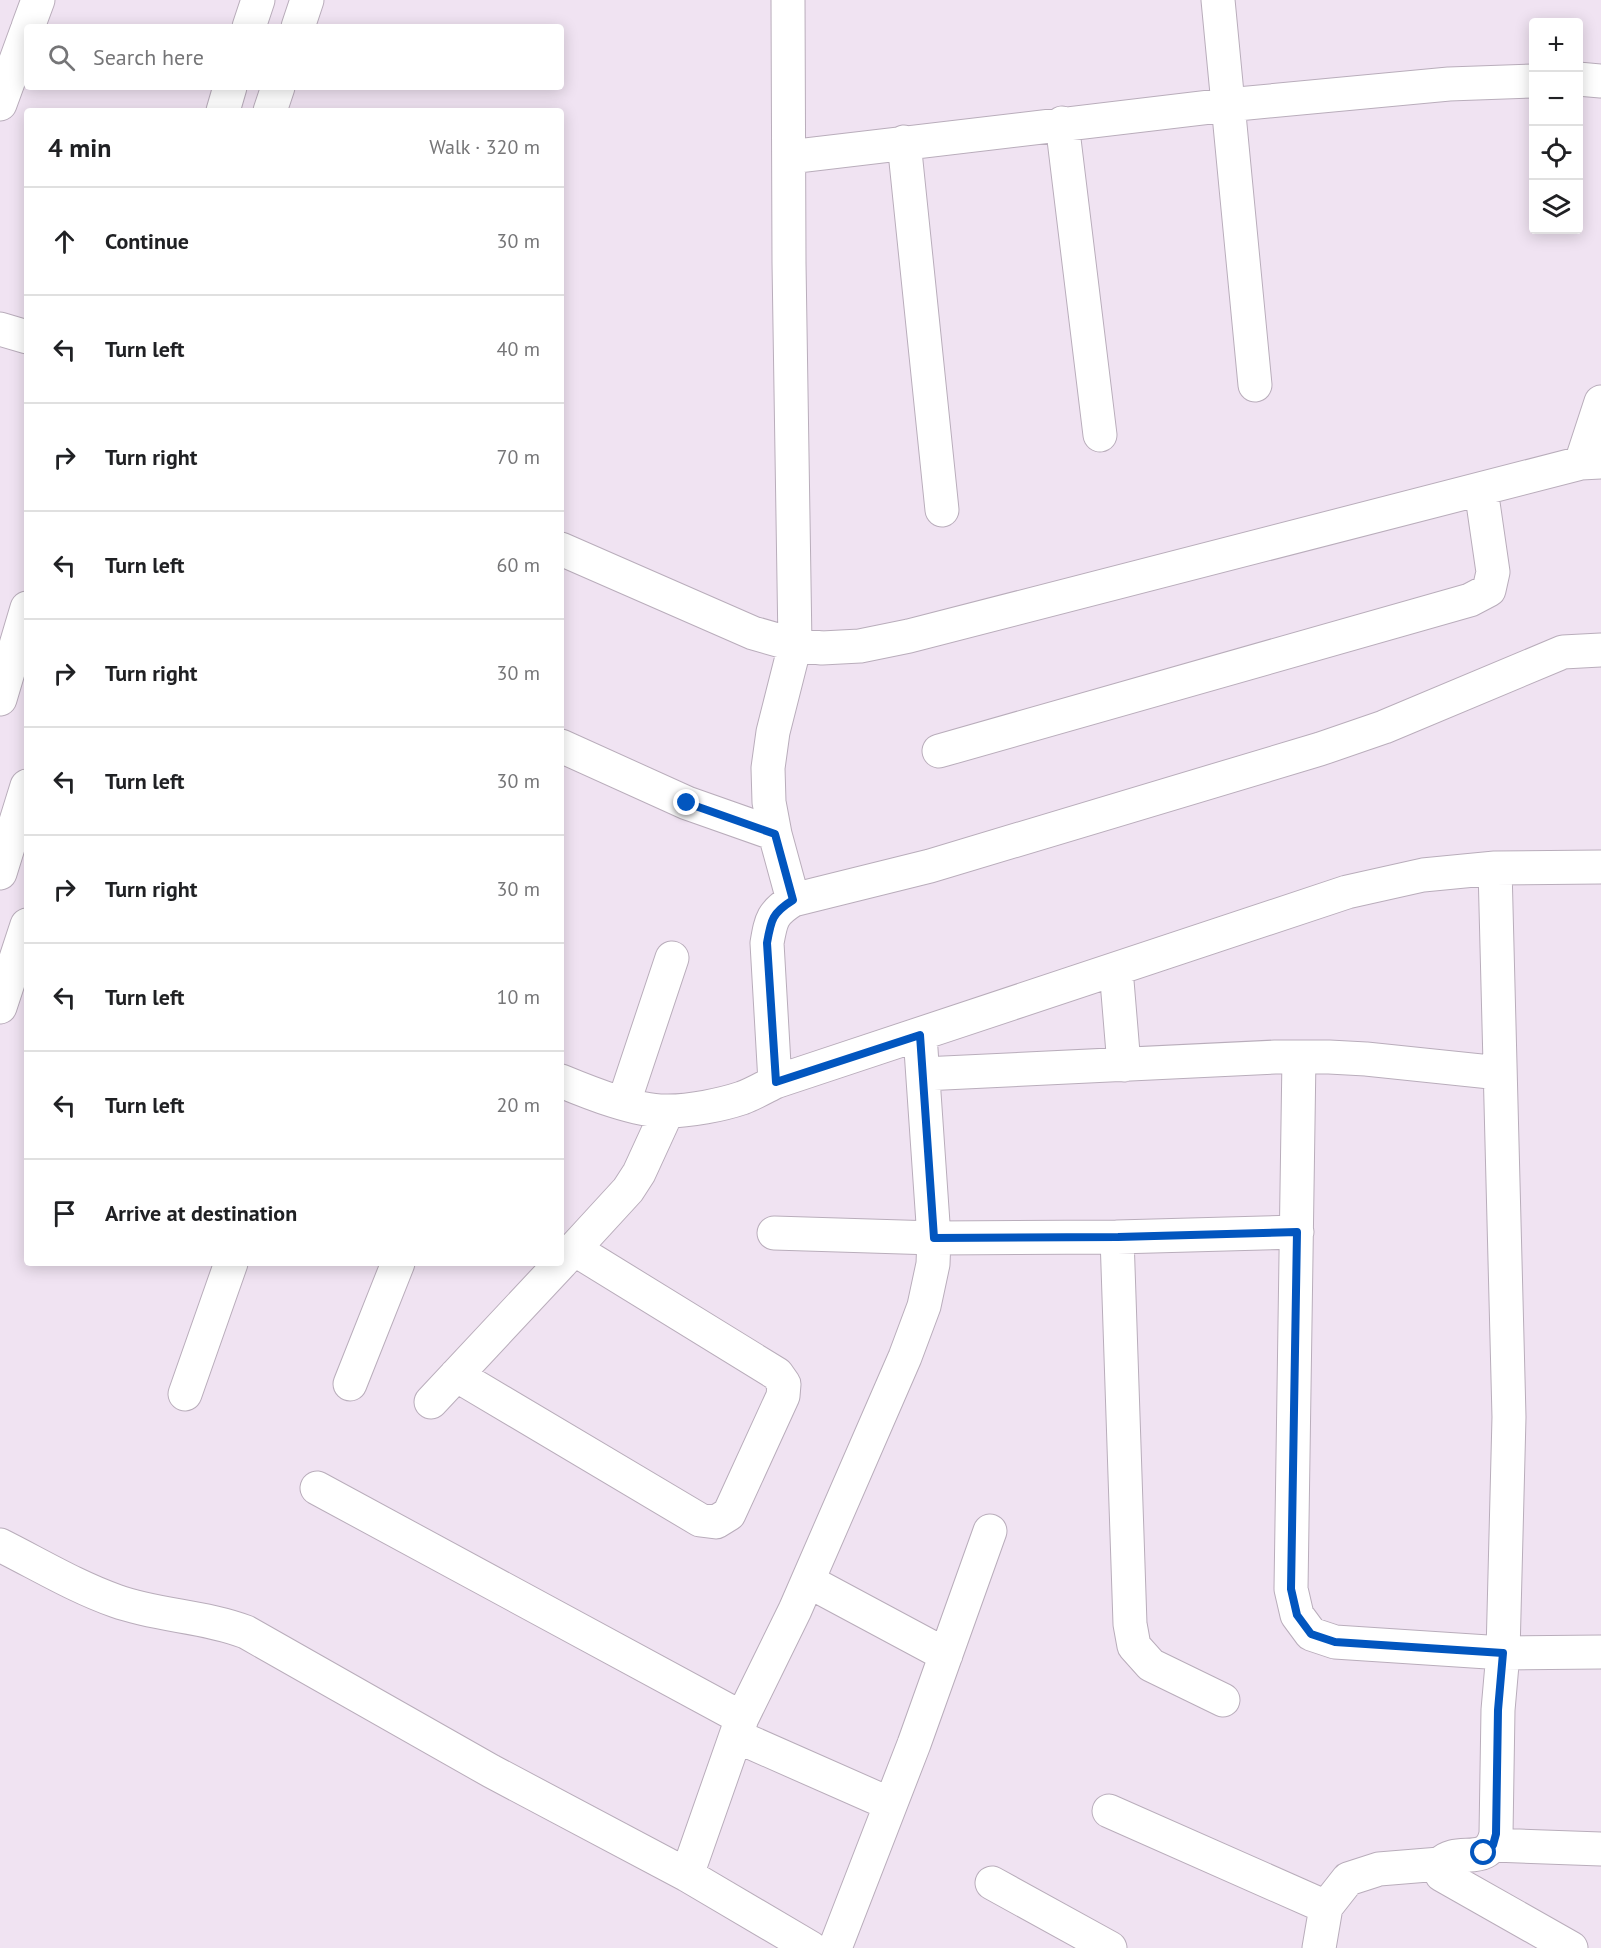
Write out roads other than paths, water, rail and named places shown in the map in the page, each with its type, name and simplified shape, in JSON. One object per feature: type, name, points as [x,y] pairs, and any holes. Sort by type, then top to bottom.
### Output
[{"type":"street","points":[[29,24],[38,0]]},
{"type":"street","points":[[250,24],[258,0]]},
{"type":"street","points":[[299,24],[307,0]]},
{"type":"street","points":[[788,0],[795,645],[773,732],[768,768],[769,802],[775,834],[793,900]]},
{"type":"street","points":[[1218,0],[1255,385]]},
{"type":"street","points":[[0,104],[24,39]]},
{"type":"street","points":[[1583,79],[1601,81]]},
{"type":"street","points":[[789,157],[1227,105],[1439,85],[1529,81]]},
{"type":"street","points":[[224,108],[229,90]]},
{"type":"street","points":[[271,108],[277,90]]},
{"type":"street","points":[[1062,123],[1100,435]]},
{"type":"street","points":[[904,142],[942,510]]},
{"type":"street","points":[[0,329],[24,336]]},
{"type":"street","points":[[564,550],[753,633],[795,645],[822,648],[860,646],[909,636],[1591,462],[1601,402]]},
{"type":"street","points":[[939,751],[1470,600],[1489,590],[1493,572],[1480,489]]},
{"type":"street","points":[[0,699],[24,618]]},
{"type":"street","points":[[776,1082],[767,943],[770,925],[777,910],[793,900],[930,866],[1320,749],[1384,727],[1563,652],[1601,650]]},
{"type":"street","points":[[564,747],[687,803],[775,834]]},
{"type":"street","points":[[0,873],[24,796]]},
{"type":"street","points":[[564,1082],[649,1110],[668,1112],[691,1109],[742,1098],[776,1082],[1347,892],[1423,875],[1495,868],[1601,867]]},
{"type":"street","points":[[1319,1948],[1326,1907],[1348,1879],[1379,1869],[1440,1864],[1446,1858],[1484,1853],[1493,1845],[1496,1834],[1498,1710],[1503,1653],[1509,1417],[1495,868]]},
{"type":"street","points":[[0,1007],[24,935]]},
{"type":"street","points":[[624,1102],[672,958]]},
{"type":"street","points":[[1116,969],[1124,1065]]},
{"type":"street","points":[[687,1875],[739,1727],[808,1581],[905,1357],[924,1306],[933,1264],[934,1238],[920,1035]]},
{"type":"street","points":[[923,1074],[1299,1057],[1366,1059],[1500,1073]]},
{"type":"street","points":[[1299,1057],[1291,1589],[1297,1615],[1311,1634],[1335,1642],[1503,1653],[1601,1652]]},
{"type":"street","points":[[456,1375],[700,1520],[716,1522],[729,1514],[783,1396],[784,1384],[777,1374],[565,1258],[628,1190],[639,1173],[668,1112]]},
{"type":"street","points":[[774,1233],[934,1238],[1118,1237],[1297,1232]]},
{"type":"street","points":[[1118,1237],[1130,1624],[1134,1646],[1151,1665],[1223,1700]]},
{"type":"street","points":[[185,1394],[230,1266]]},
{"type":"street","points":[[350,1384],[397,1266]]},
{"type":"street","points":[[431,1402],[558,1266]]},
{"type":"street","points":[[317,1488],[739,1727],[890,1804]]},
{"type":"street","points":[[835,1948],[946,1655],[990,1530]]},
{"type":"street","points":[[0,1545],[117,1602],[222,1623],[246,1632],[491,1771],[687,1875],[811,1948]]},
{"type":"street","points":[[808,1581],[946,1655]]},
{"type":"street","points":[[1109,1810],[1326,1907]]},
{"type":"street","points":[[1493,1845],[1601,1849]]},
{"type":"street","points":[[1440,1864],[1442,1875],[1571,1948]]},
{"type":"street","points":[[992,1883],[1110,1948]]}]
